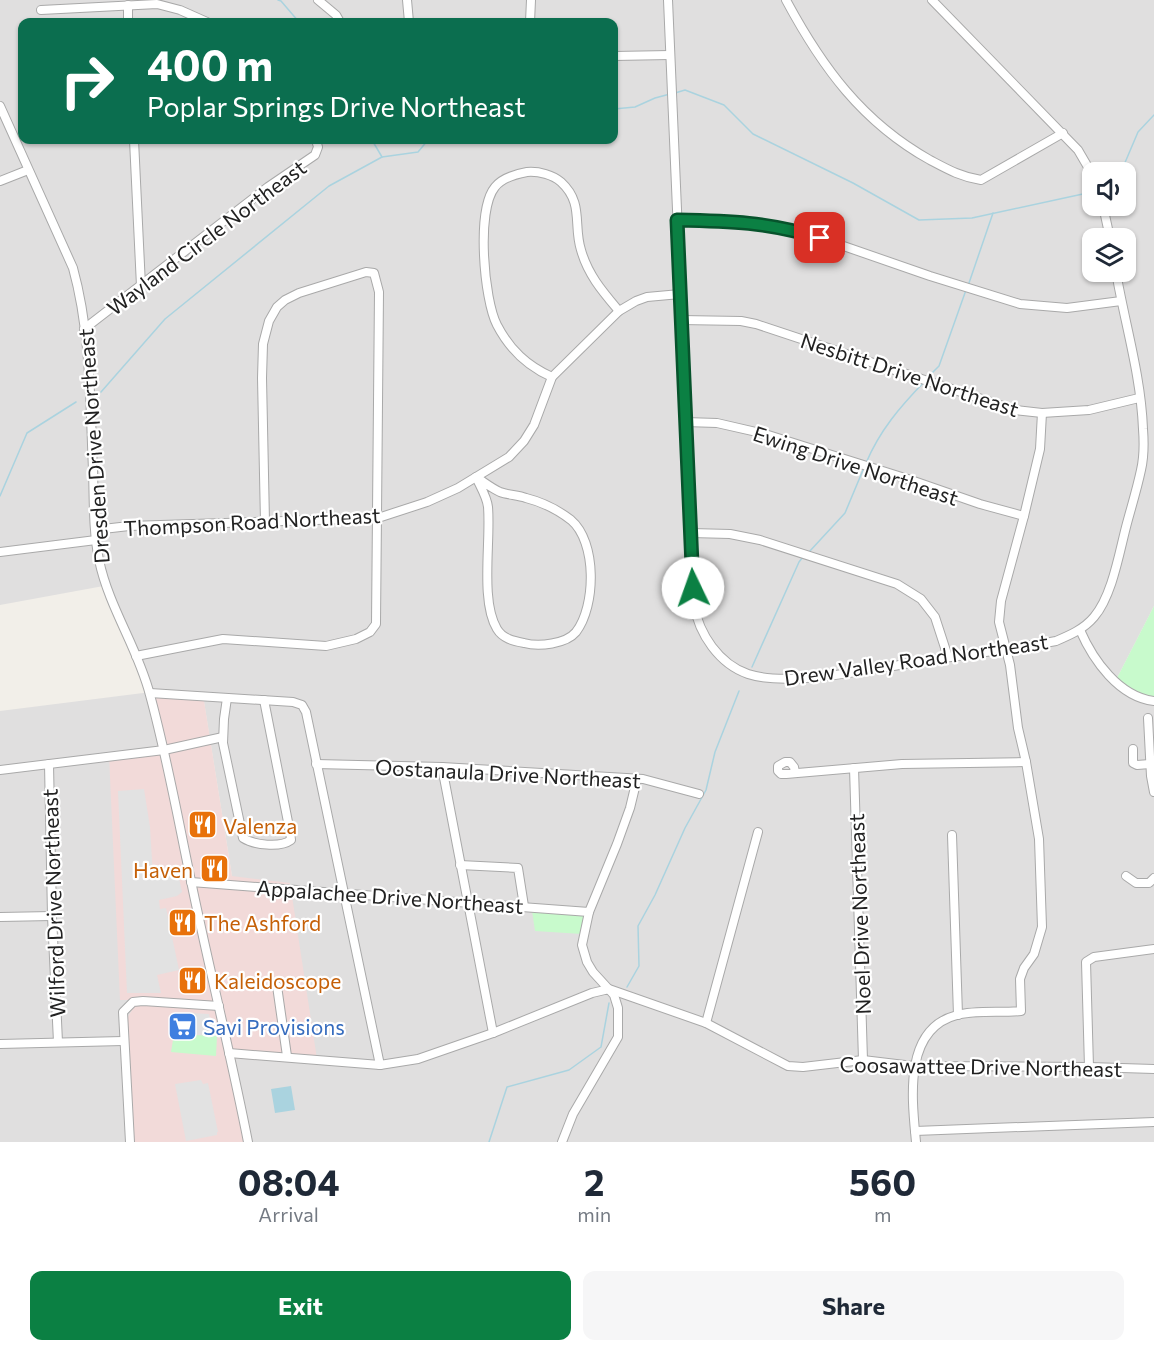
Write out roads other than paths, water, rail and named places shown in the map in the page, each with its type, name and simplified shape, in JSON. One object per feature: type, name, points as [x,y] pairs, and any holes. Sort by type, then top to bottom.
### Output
[{"type":"street","points":[[318,0],[338,18]]},
{"type":"street","points":[[407,0],[409,18]]},
{"type":"street","points":[[530,18],[531,0]]},
{"type":"street","name":"Drew Valley Road Northeast","points":[[668,0],[685,422],[696,618],[703,634],[716,652],[729,663],[746,673],[766,678],[788,679],[1056,641],[1080,630],[1093,619],[1108,590],[1142,468],[1143,428],[1118,282]]},
{"type":"street","points":[[786,0],[810,43],[838,83],[875,123],[919,154],[954,173],[966,178],[981,180],[1063,133]]},
{"type":"street","points":[[932,0],[1063,133],[1085,162]]},
{"type":"street","points":[[41,10],[157,4],[198,18]]},
{"type":"street","points":[[128,5],[128,18]]},
{"type":"street","points":[[618,56],[670,55]]},
{"type":"street","name":"Dresden Drive Northeast","points":[[0,106],[73,268],[81,295],[90,394],[96,540],[104,583],[150,693],[248,1142]]},
{"type":"street","points":[[134,144],[141,286]]},
{"type":"street","name":"Wayland Circle Northeast","points":[[84,329],[268,187],[315,155],[317,144]]},
{"type":"street","points":[[0,181],[28,170]]},
{"type":"street","points":[[552,377],[537,371],[519,357],[496,323],[490,307],[486,291],[485,229],[486,209],[496,186],[519,174],[533,171],[559,180],[571,193],[576,206],[580,248],[588,271],[596,285],[619,311]]},
{"type":"street","points":[[677,220],[742,221],[780,227],[816,236],[930,276],[1020,304],[1067,308],[1121,301]]},
{"type":"street","points":[[136,656],[223,639],[326,646],[356,639],[370,632],[376,624],[379,305],[377,279],[374,273],[366,272],[299,293],[277,307],[268,324],[263,344],[262,378],[265,522]]},
{"type":"street","name":"Thompson Road Northeast","points":[[96,540],[104,529],[129,526],[378,518],[427,502],[458,488],[509,457],[524,441],[534,425],[552,377],[619,311],[647,297],[680,294]]},
{"type":"street","name":"Nesbitt Drive Northeast","points":[[681,320],[741,321],[756,324],[1015,410],[1042,412],[1089,410],[1139,398]]},
{"type":"street","points":[[916,1142],[914,1066],[927,1033],[940,1022],[958,1015],[1021,1011],[1020,980],[1024,968],[1034,954],[1042,927],[1039,839],[1018,728],[1010,665],[999,622],[1001,601],[1040,449],[1042,412]]},
{"type":"street","name":"Ewing Drive Northeast","points":[[685,422],[717,423],[765,434],[980,504],[1024,516]]},
{"type":"street","points":[[476,477],[500,492],[527,498],[555,509],[573,522],[583,538],[588,552],[590,597],[583,621],[574,634],[550,644],[528,644],[507,639],[498,632],[492,620],[489,601],[488,504],[476,477]]},
{"type":"street","points":[[691,533],[730,534],[760,540],[897,584],[921,599],[935,617],[948,657]]},
{"type":"street","points":[[0,552],[96,540]]},
{"type":"street","points":[[1080,630],[1089,650],[1115,681],[1137,697],[1154,701]]},
{"type":"street","points":[[150,693],[264,700],[302,705],[309,727],[380,1065]]},
{"type":"street","points":[[227,698],[223,737],[243,838],[249,842],[285,844],[291,840],[290,832],[264,700]]},
{"type":"street","points":[[1148,718],[1154,792]]},
{"type":"street","points":[[0,770],[164,750],[223,737]]},
{"type":"street","points":[[1133,749],[1133,763],[1150,764]]},
{"type":"street","points":[[795,773],[902,764],[1026,762]]},
{"type":"street","name":"Wilford Drive Northeast","points":[[49,764],[52,916],[58,1042]]},
{"type":"street","name":"Oostanaula Drive Northeast","points":[[316,764],[442,767],[637,779],[653,781],[699,794]]},
{"type":"street","points":[[442,767],[493,1033]]},
{"type":"street","name":"Noel Drive Northeast","points":[[854,768],[864,1060]]},
{"type":"street","points":[[562,1142],[573,1114],[618,1037],[618,1008],[614,995],[586,962],[582,945],[589,912],[630,808],[637,779]]},
{"type":"street","points":[[706,1023],[758,832]]},
{"type":"street","points":[[952,835],[958,1015]]},
{"type":"street","points":[[460,865],[518,868],[524,906]]},
{"type":"street","points":[[1126,876],[1136,884],[1149,883],[1154,878]]},
{"type":"street","name":"Appalachee Drive Northeast","points":[[191,882],[589,912]]},
{"type":"street","points":[[0,917],[52,916]]},
{"type":"street","points":[[1089,1067],[1086,962],[1095,957],[1154,948]]},
{"type":"street","points":[[277,986],[287,1056]]},
{"type":"street","points":[[229,1053],[380,1065],[429,1056],[592,993],[609,989]]},
{"type":"street","name":"Coosawattee Drive Northeast","points":[[609,989],[706,1023],[789,1065],[803,1067],[864,1060],[914,1066],[1154,1069]]},
{"type":"street","points":[[130,1142],[123,1012],[133,1002],[159,1001],[209,1007],[219,1006]]},
{"type":"street","points":[[0,1044],[123,1041]]},
{"type":"street","points":[[915,1131],[1154,1122]]},
{"type":"water","points":[[291,1086],[295,1110],[275,1113],[271,1089]]},
{"type":"waterway","points":[[278,0],[296,18]]},
{"type":"waterway","points":[[675,93],[685,90],[724,105],[753,134],[853,183],[919,220],[972,218],[1082,194]]},
{"type":"waterway","points":[[618,109],[635,107],[670,94]]},
{"type":"waterway","points":[[1125,162],[1138,132],[1154,115]]},
{"type":"waterway","points":[[374,144],[382,157]]},
{"type":"waterway","points":[[101,392],[165,319],[329,186],[382,157],[418,152],[425,144]]},
{"type":"waterway","points":[[969,283],[993,213]]},
{"type":"waterway","points":[[927,378],[939,366],[966,290]]},
{"type":"waterway","points":[[866,463],[891,420],[924,382]]},
{"type":"waterway","points":[[0,496],[27,433],[76,402]]},
{"type":"waterway","points":[[809,552],[845,513],[863,470]]},
{"type":"waterway","points":[[752,667],[803,557]]},
{"type":"waterway","points":[[627,987],[639,966],[638,926],[706,790],[715,752],[739,691]]},
{"type":"waterway","points":[[489,1142],[507,1087],[569,1070],[601,1047],[609,1003]]},
{"type":"place","name":"Valenza","points":[[202,825]]},
{"type":"place","name":"Haven","points":[[214,869]]},
{"type":"place","name":"The Ashford","points":[[183,922]]},
{"type":"place","name":"Kaleidoscope","points":[[193,980]]},
{"type":"place","name":"Savi Provisions","points":[[182,1026]]}]
